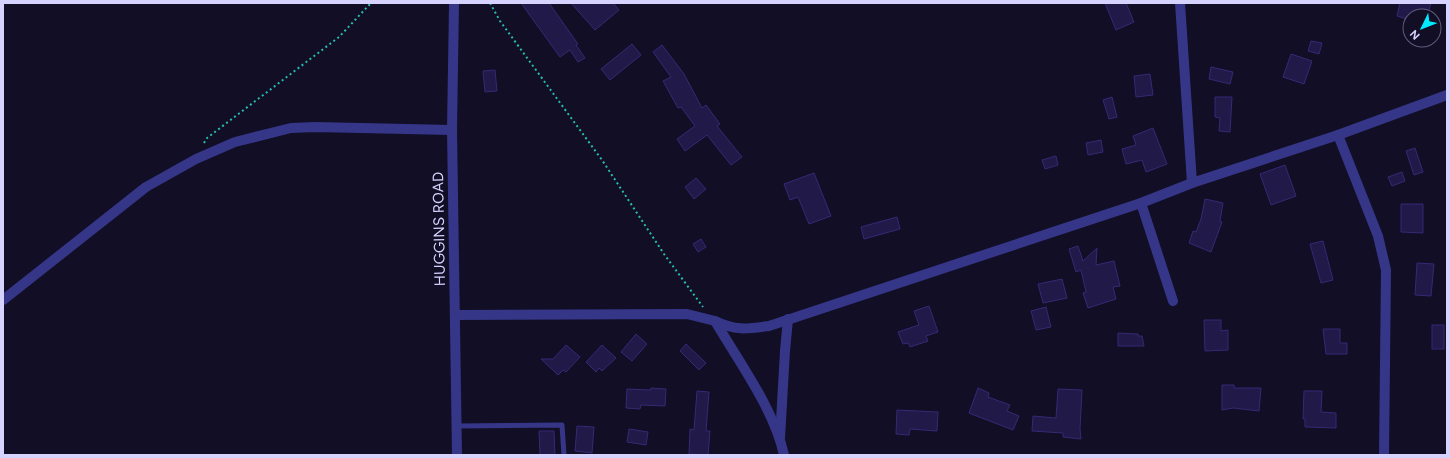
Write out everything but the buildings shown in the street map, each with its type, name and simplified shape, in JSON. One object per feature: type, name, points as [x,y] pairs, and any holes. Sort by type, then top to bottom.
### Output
[{"type":"street","name":"HUGGINS ROAD","points":[[454,3],[452,130],[457,455]]},
{"type":"street","points":[[1180,3],[1192,183]]},
{"type":"street","points":[[456,315],[687,314],[740,330],[769,326],[1141,203],[1192,183],[1338,135],[1447,95]]},
{"type":"street","points":[[3,300],[146,187],[196,159],[235,142],[291,128],[316,126],[452,130]]},
{"type":"street","points":[[1338,135],[1375,229],[1386,270],[1384,455]]},
{"type":"street","points":[[1141,203],[1174,301]]},
{"type":"street","points":[[780,438],[788,319]]},
{"type":"street","points":[[715,322],[757,392],[780,438],[784,455]]},
{"type":"lane","points":[[457,426],[562,425],[564,455]]},
{"type":"path","points":[[196,159],[207,138],[339,37],[371,3]]},
{"type":"path","points":[[490,3],[500,21],[602,160],[678,273],[715,322]]}]
